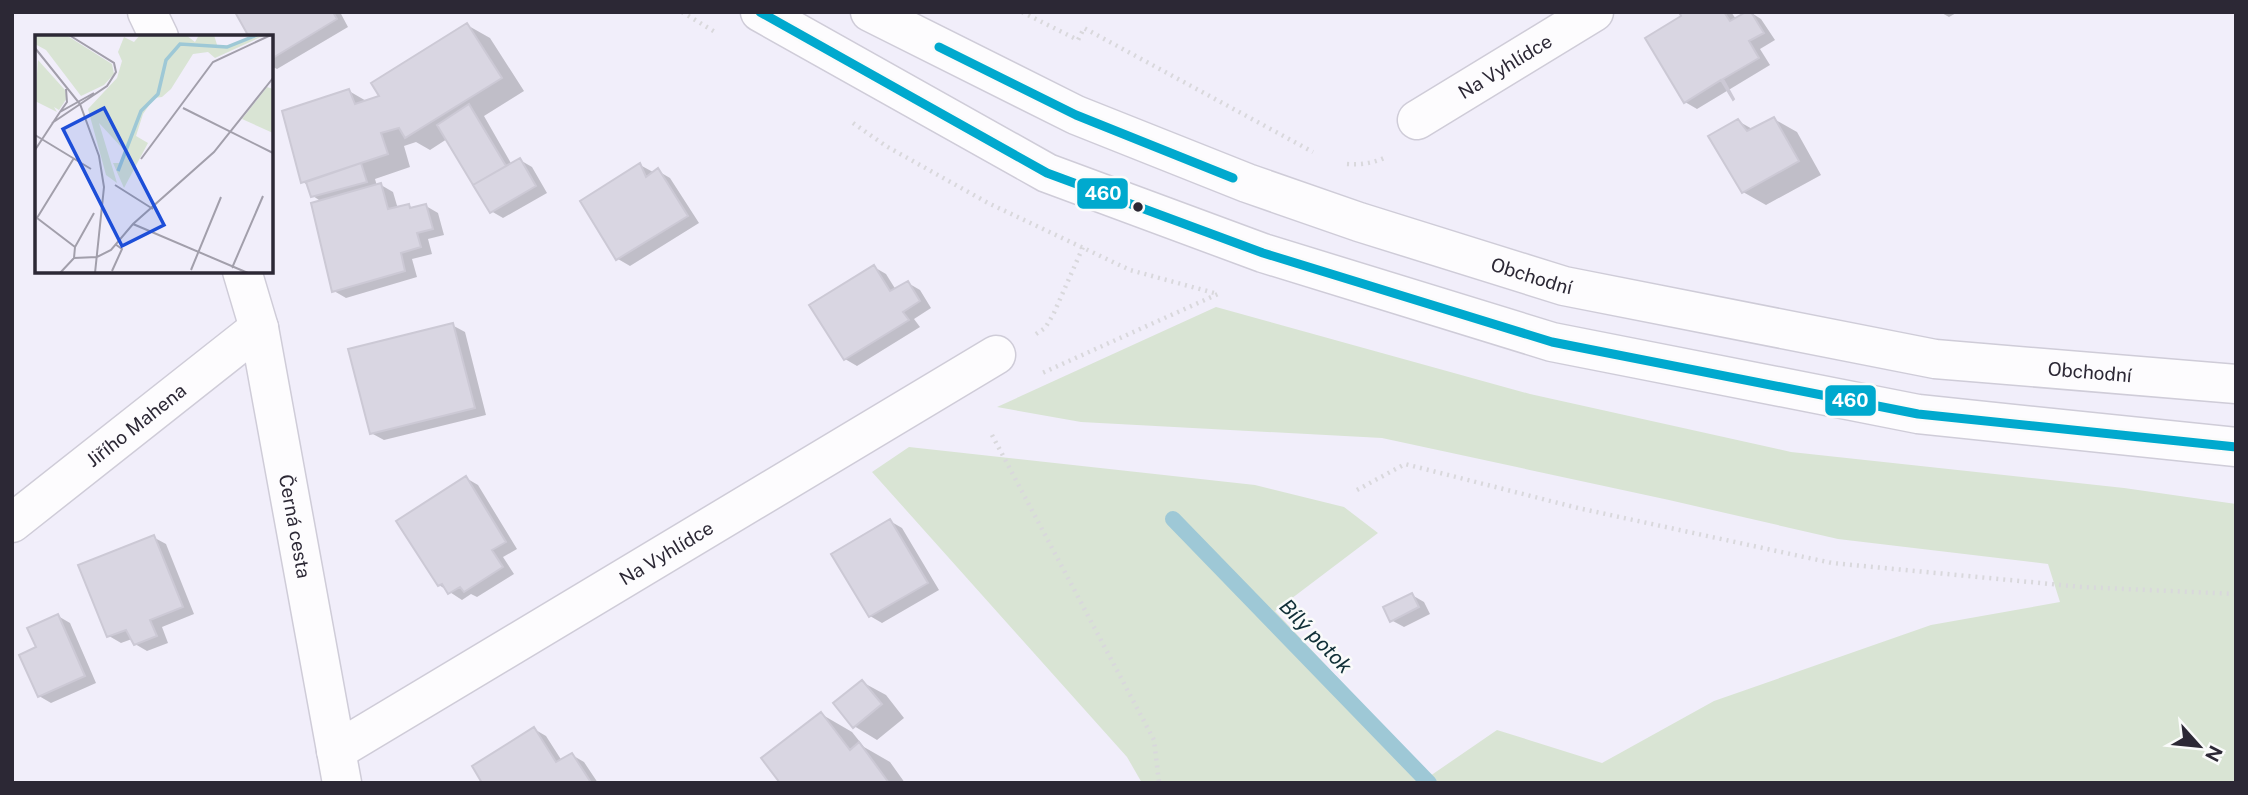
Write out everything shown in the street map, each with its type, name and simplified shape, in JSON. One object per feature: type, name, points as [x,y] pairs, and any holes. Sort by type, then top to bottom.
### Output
[{"type":"main road","points":[[147,12],[158,35]]},
{"type":"main road","points":[[760,12],[1047,173],[1263,253],[1552,342],[1918,414],[2236,447]]},
{"type":"main road","name":"Obchodní","points":[[870,12],[1076,115],[1247,183],[1359,222],[1564,286],[1935,359],[2236,383]]},
{"type":"main road","name":"Na Vyhlídce","points":[[1417,120],[1594,12]]},
{"type":"main road","name":"Černá cesta","points":[[243,273],[259,328],[339,767]]},
{"type":"main road","name":"Jiřího Mahena","points":[[12,523],[259,328]]},
{"type":"main road","name":"Na Vyhlídce","points":[[339,767],[996,355]]},
{"type":"path","points":[[682,12],[716,33]]},
{"type":"path","points":[[1022,12],[1078,40],[1084,28],[1318,155]]},
{"type":"path","points":[[852,122],[886,146],[988,203],[1130,270],[1218,293],[1031,378]]},
{"type":"path","points":[[1337,163],[1356,165],[1378,161],[1395,152]]},
{"type":"path","points":[[1045,328],[1083,247]]},
{"type":"path","points":[[992,435],[1154,740],[1159,783]]},
{"type":"path","points":[[1357,490],[1405,464],[1578,508],[1832,563],[2082,587],[2236,594]]},
{"type":"green space","points":[[1216,307],[1530,394],[1791,452],[2124,488],[2236,504],[2236,783],[1142,783],[1127,757],[872,472],[909,447],[1255,485],[1344,507],[1378,533],[1275,611],[1430,776],[1497,730],[1602,763],[1714,701],[1931,625],[2060,602],[2048,564],[1838,539],[1382,438],[1081,422],[997,407]]},
{"type":"building","points":[[235,12],[333,12],[337,19],[273,58],[273,35],[248,35]]},
{"type":"building","points":[[1679,12],[1724,12],[1730,21],[1751,12],[1764,33],[1749,41],[1759,58],[1723,79],[1733,100],[1721,80],[1684,103],[1645,38],[1681,16]]},
{"type":"building","points":[[467,23],[502,78],[405,138],[399,128],[381,133],[388,154],[301,183],[282,111],[349,89],[355,104],[379,96],[371,83]]},
{"type":"building","points":[[469,104],[506,166],[473,185],[437,125]]},
{"type":"building","points":[[1774,117],[1799,161],[1742,193],[1708,136],[1738,119],[1747,131]]},
{"type":"building","points":[[520,158],[536,186],[490,213],[473,185]]},
{"type":"building","points":[[361,163],[367,182],[311,197],[306,182]]},
{"type":"building","points":[[640,163],[646,177],[658,168],[688,216],[616,260],[580,201]]},
{"type":"building","points":[[381,183],[388,209],[409,204],[410,208],[426,204],[433,229],[417,233],[421,247],[401,253],[405,271],[332,292],[311,203]]},
{"type":"building","points":[[874,265],[890,291],[908,281],[920,301],[903,312],[909,320],[844,360],[809,305]]},
{"type":"building","points":[[453,323],[475,408],[370,434],[348,349]]},
{"type":"building","points":[[466,476],[506,542],[492,550],[503,567],[464,592],[460,587],[448,594],[442,584],[438,586],[396,521]]},
{"type":"building","points":[[890,519],[928,583],[869,617],[831,554]]},
{"type":"building","points":[[154,535],[183,607],[150,620],[157,636],[134,645],[126,630],[107,637],[78,565]]},
{"type":"building","points":[[1412,593],[1419,607],[1390,622],[1383,607]]},
{"type":"building","points":[[58,614],[85,676],[38,697],[19,655],[36,647],[27,628]]},
{"type":"building","points":[[862,680],[882,704],[853,728],[833,703]]},
{"type":"building","points":[[821,712],[850,750],[859,742],[889,783],[780,783],[761,758]]},
{"type":"building","points":[[534,727],[556,762],[572,753],[590,781],[482,783],[472,766]]},
{"type":"waterway","name":"Bílý potok","points":[[1173,519],[1429,783]]},
{"type":"transit line","name":"460","points":[[760,12],[1047,173],[1263,253],[1552,342],[1918,414],[2236,447]]},
{"type":"transit line","name":"460","points":[[939,47],[1076,115],[1233,178]]}]
